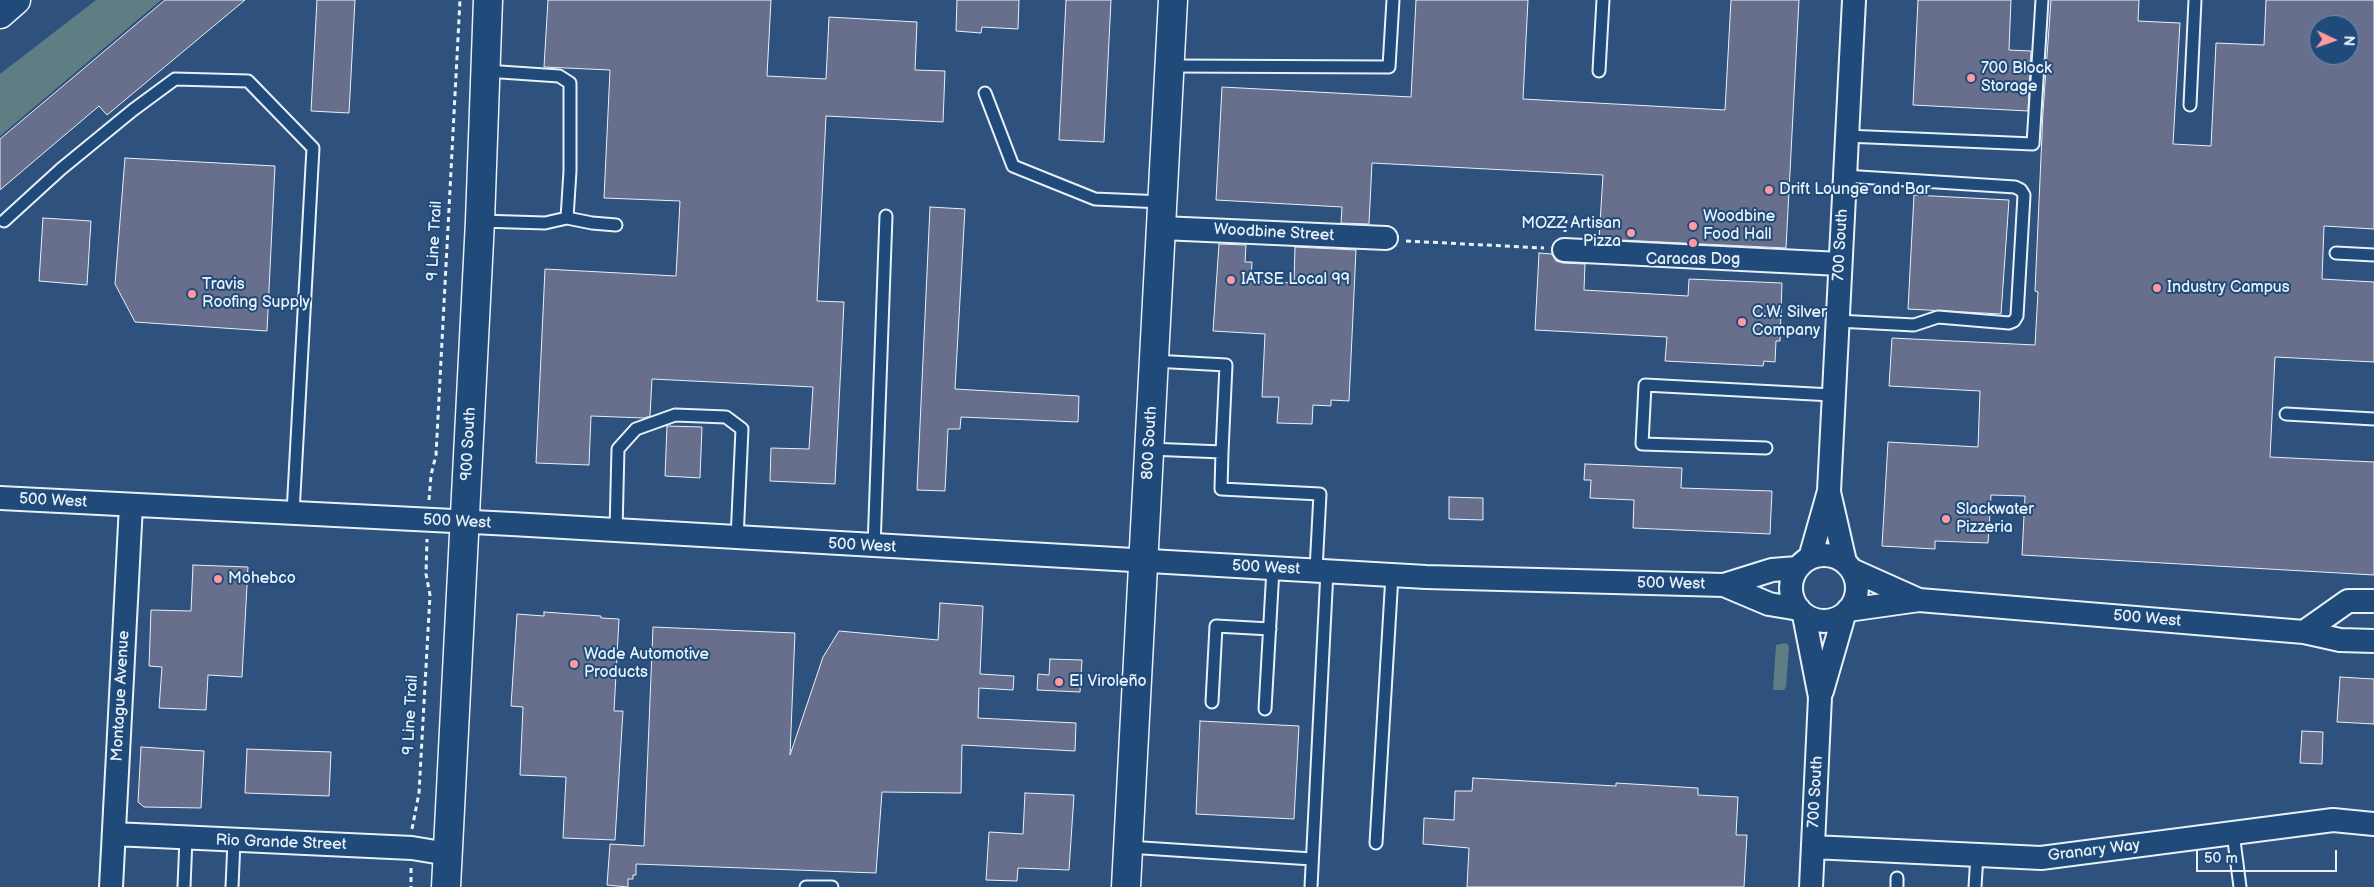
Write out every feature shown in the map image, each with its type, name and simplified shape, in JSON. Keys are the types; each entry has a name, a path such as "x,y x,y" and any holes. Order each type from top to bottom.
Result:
{"main road":[{"path":"0,14 16,0"},
{"name":"900 South","path":"446,887 480,221 488,0"},
{"name":"800 South","path":"1126,887 1173,0"}],"street":[{"name":"700 South","path":"1848,566 1829,491 1832,394 1854,0"},
{"name":"Woodbine Street","path":"1162,215 1386,238"},
{"path":"1555,249 1840,264"},
{"name":"700 South","path":"1803,563 1829,491"},
{"name":"500 West","path":"0,498 616,530 737,539 1392,575 1724,585 1772,570 1803,563"},
{"name":"Montague Avenue","path":"112,887 132,505"},
{"path":"1825,555 1848,566 1856,580 1857,590 1854,601 1846,613 1828,621 1818,620 1801,612 1793,599 1791,588 1792,578 1803,563 1825,555"},
{"name":"500 West","path":"1848,566 1919,600"},
{"name":"500 West","path":"1724,585 1768,604 1801,612"},
{"name":"500 West","path":"1846,613 1919,600 2304,632 2340,640 2374,641"},
{"path":"2304,632 2348,601 2374,602"},
{"name":"700 South","path":"1801,612 1820,697"},
{"name":"700 South","path":"1811,887 1820,697 1846,613"},
{"name":"Granary Way","path":"1813,847 2041,858 2333,820 2374,824"},
{"name":"Rio Grande Street","path":"114,834 234,842 412,848 448,854"}],"lane":[{"path":"1170,66 1390,67 1393,0"},
{"path":"1600,71 1603,0"},
{"path":"1846,136 2033,144 2042,0"},
{"path":"2190,105 2195,0"},
{"path":"486,70 559,76 570,83 570,162 567,218"},
{"path":"4,221 61,169 133,110 175,80 248,81 313,148 293,513"},
{"path":"985,93 1013,166 1095,199 1162,215"},
{"path":"1837,321 1914,326 1938,317 2014,321 2017,316 2024,195 2022,190 2015,187 1844,176"},
{"path":"874,546 886,216"},
{"path":"480,221 545,223 567,218 616,225"},
{"path":"2336,253 2374,255"},
{"path":"1154,361 1226,365 1221,489 1320,494 1321,571 1310,887"},
{"path":"1766,448 1642,444 1645,385 1832,394"},
{"path":"2286,414 2374,419"},
{"path":"616,530 618,448 636,429 675,415 726,417 742,429 737,539"},
{"path":"1149,449 1222,452"},
{"path":"1265,709 1273,569"},
{"path":"1376,843 1392,575"},
{"path":"1212,702 1216,626 1270,629"},
{"path":"2233,833 2240,887"},
{"path":"184,887 186,838"},
{"path":"232,887 234,842"},
{"path":"1128,847 1312,859"},
{"path":"1975,887 1976,855"},
{"path":"806,887 832,887"}],"path":[{"name":"9 Line Trail","path":"429,509 430,482 436,450 460,0"},
{"path":"1386,238 1555,249"},
{"name":"9 Line Trail","path":"412,836 414,814 419,793 430,595 426,574 427,537"},
{"path":"411,860 411,887"}],"green space":[{"path":"96,0 161,0 0,136 0,74"},
{"path":"1786,643 1789,646 1786,687 1784,690 1773,690 1776,645"}],"building":[{"path":"165,0 245,0 107,115 99,106 0,190 0,139"},
{"path":"317,0 355,0 349,113 311,111"},
{"path":"548,0 771,0 767,76 826,79 829,17 917,22 915,70 945,71 943,122 826,116 817,301 844,302 835,484 770,481 771,448 809,449 813,387 652,379 650,416 644,418 591,416 589,465 536,463 545,269 676,276 680,201 604,198 610,70 544,67"},
{"path":"957,0 1019,0 1018,29 982,27 981,33 956,31"},
{"path":"1066,0 1111,0 1104,142 1059,140"},
{"path":"1416,0 1528,0 1523,99 1725,110 1731,0 1799,0 1786,248 1599,239 1603,175 1372,163 1369,224 1341,223 1342,207 1216,200 1222,87 1411,97"},
{"name":"700 Block Storage","path":"1918,0 2011,0 2009,50 2031,51 2028,111 1913,105"},
{"name":"Industry Campus","path":"2051,0 2139,0 2138,21 2180,23 2173,144 2211,146 2216,43 2264,45 2266,0 2374,0 2374,229 2324,226 2322,279 2374,282 2374,362 2275,357 2270,457 2374,462 2374,575 2022,555 2025,496 1991,495 1988,543 1935,541 1935,549 1882,546 1888,442 1978,447 1980,391 1889,386 1892,338 2035,345 2038,292 2035,291 2043,112"},
{"path":"125,158 275,166 267,331 135,322 115,284"},
{"path":"1914,195 2009,200 2001,314 1908,309"},
{"path":"930,207 965,209 955,389 1079,396 1078,422 961,417 960,429 948,429 945,491 917,490"},
{"path":"43,218 91,221 87,285 39,281"},
{"path":"1219,244 1246,245 1245,262 1252,262 1251,281 1294,283 1295,247 1356,250 1349,401 1331,400 1331,406 1313,405 1312,424 1277,423 1279,397 1262,397 1265,334 1213,331"},
{"path":"1539,253 1552,254 1556,261 1563,263 1585,264 1584,290 1688,296 1689,279 1782,283 1780,341 1776,341 1775,362 1764,361 1763,366 1665,361 1667,337 1535,330"},
{"path":"667,426 702,427 700,478 665,476"},
{"path":"1585,464 1682,468 1681,488 1772,491 1770,534 1633,528 1634,500 1590,498 1591,480 1584,480"},
{"path":"1449,497 1483,498 1483,520 1449,519"},
{"path":"193,565 248,567 242,677 208,675 206,710 159,708 162,667 149,666 151,610 191,611"},
{"path":"940,603 983,606 980,674 1014,676 1013,690 979,688 978,718 1076,723 1075,751 962,745 961,793 882,792 876,873 636,864 636,875 633,875 633,879 628,879 628,887 607,885 610,844 644,846 653,627 795,633 790,755 823,657 839,631 938,640"},
{"path":"544,612 619,619 614,711 623,711 615,840 563,838 566,777 520,775 523,707 511,706 517,614 544,616"},
{"name":"El Viroleño","path":"1050,659 1082,660 1080,692 1037,690 1038,674 1049,675"},
{"path":"2340,677 2374,679 2374,724 2337,722"},
{"path":"1200,721 1299,726 1294,819 1196,814"},
{"path":"2302,731 2323,732 2322,764 2300,763"},
{"path":"141,747 204,751 201,808 144,807 138,802"},
{"path":"247,749 331,752 329,796 245,793"},
{"path":"1473,778 1616,786 1616,783 1698,788 1698,795 1738,797 1736,835 1747,835 1744,887 1467,887 1469,848 1423,844 1424,818 1454,820 1455,791 1472,791"},
{"path":"1025,793 1074,795 1069,870 1018,868 1017,881 986,880 989,832 1023,834"}],"place":[{"name":"700 Block Storage","path":"1971,78"},
{"name":"Drift Lounge and Bar","path":"1769,190"},
{"name":"Woodbine Food Hall","path":"1693,226"},
{"name":"MOZZ Artisan Pizza","path":"1631,233"},
{"name":"Caracas Dog","path":"1693,243"},
{"name":"IATSE Local 99","path":"1231,280"},
{"name":"Industry Campus","path":"2157,288"},
{"name":"Travis Roofing Supply","path":"192,294"},
{"name":"C.W. Silver Company","path":"1742,322"},
{"name":"Slackwater Pizzeria","path":"1946,519"},
{"name":"Mohebco","path":"218,579"},
{"name":"Wade Automotive Products","path":"574,664"},
{"name":"El Viroleño","path":"1059,682"}]}
